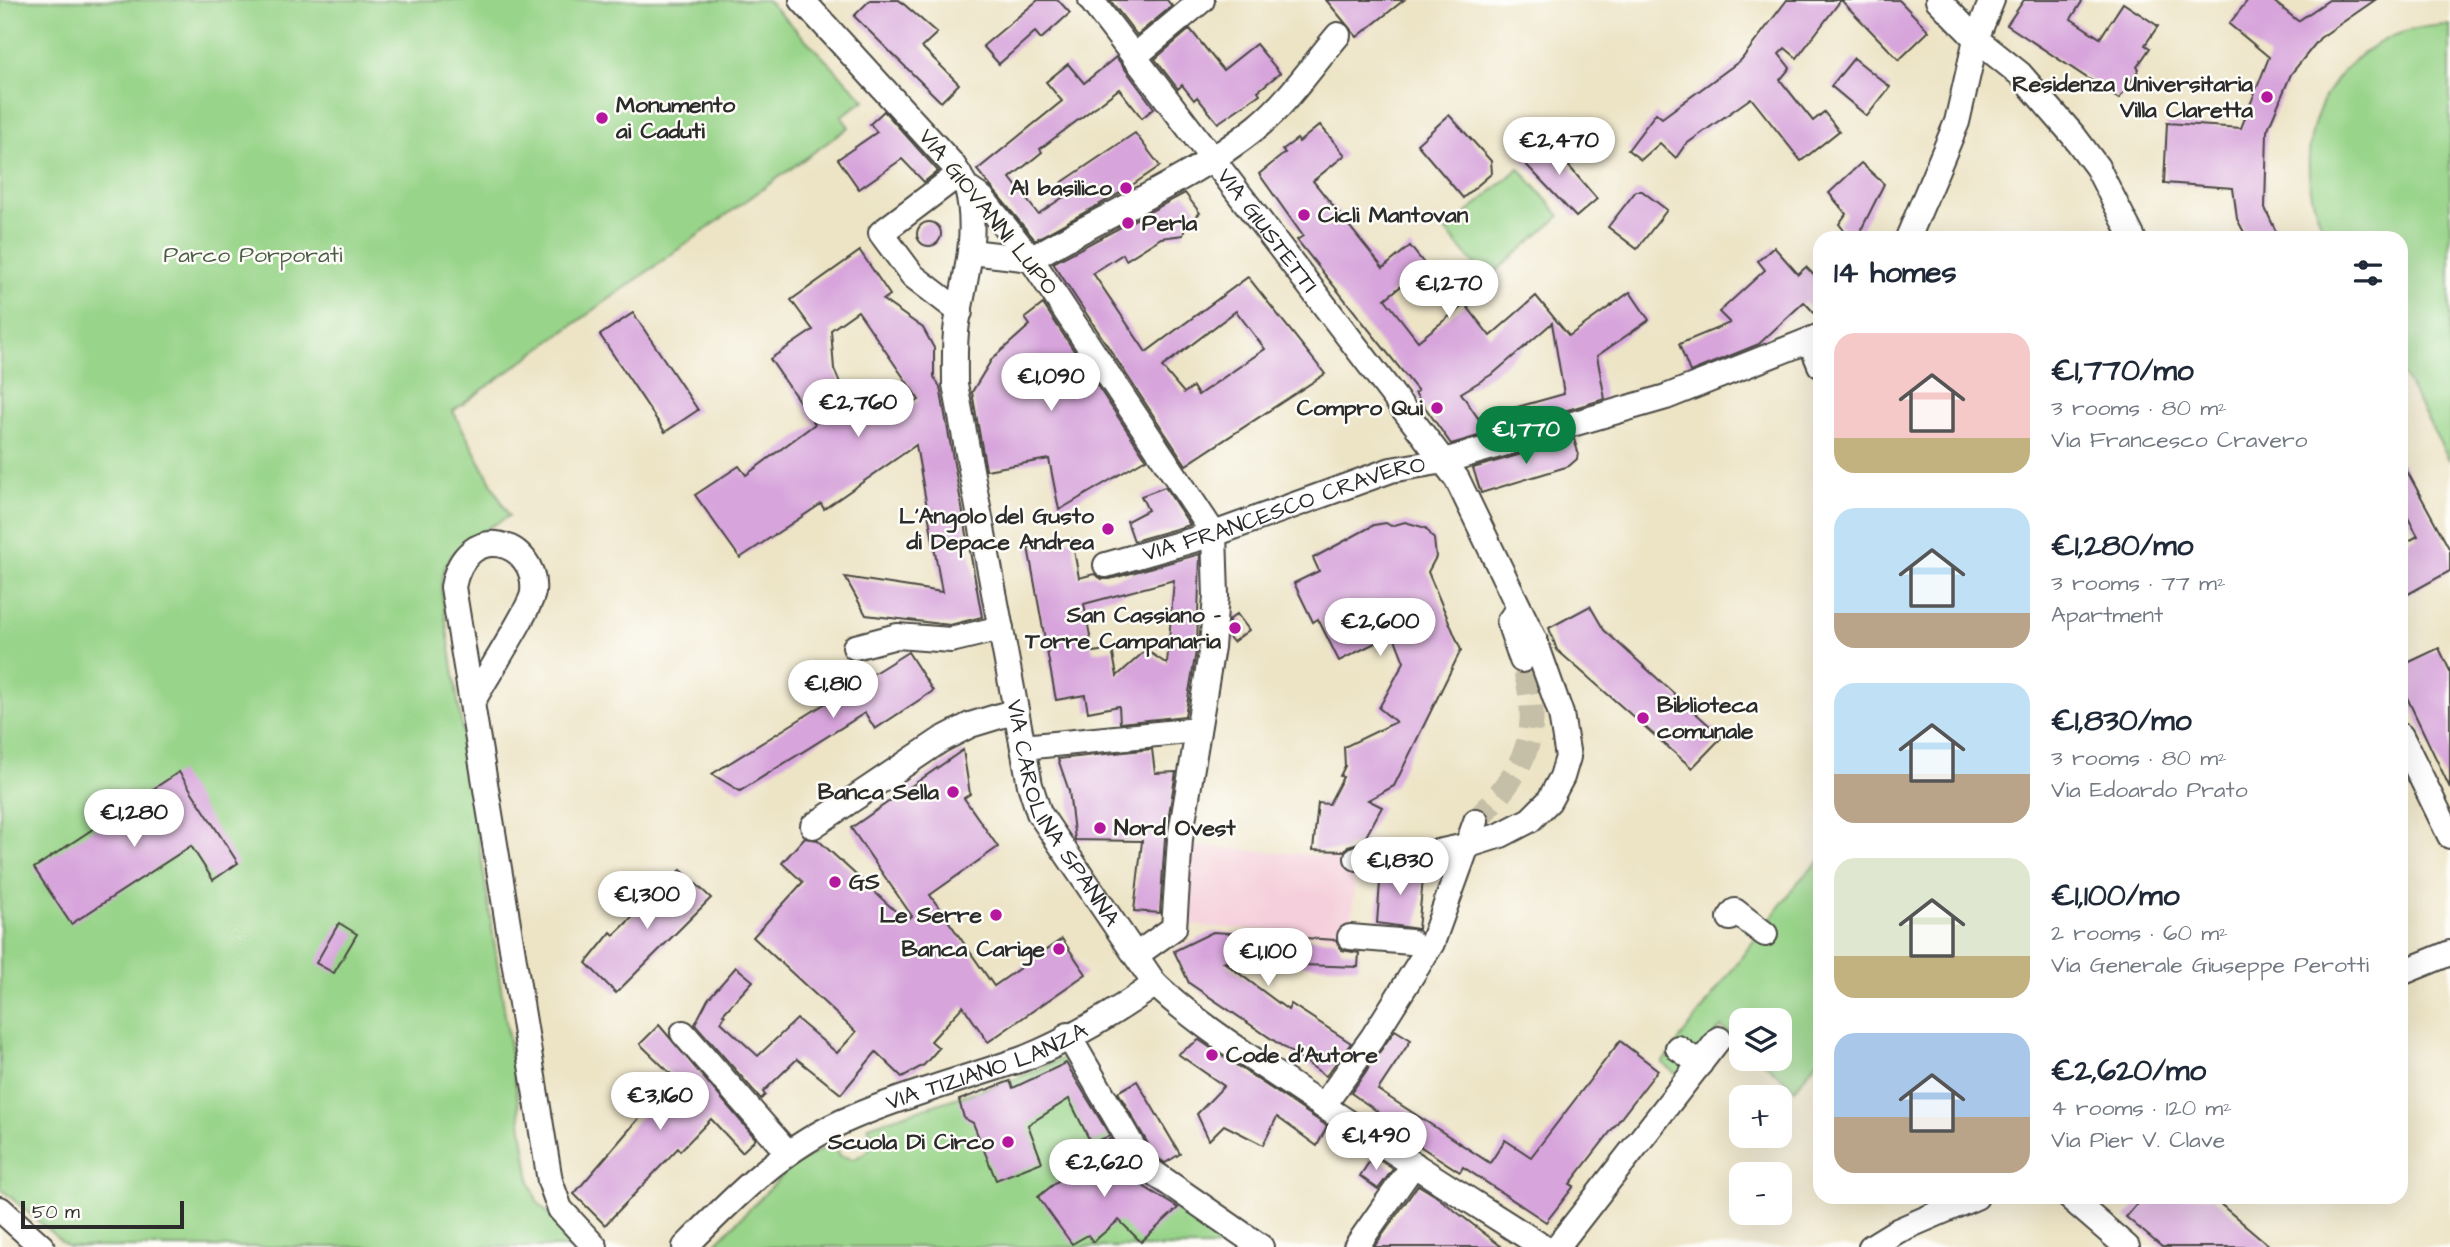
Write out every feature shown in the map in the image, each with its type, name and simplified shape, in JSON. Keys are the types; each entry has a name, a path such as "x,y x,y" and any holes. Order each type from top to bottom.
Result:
{"street":[{"name":"VIA GIOVANNI LUPO","path":"802,0 963,181 983,199 1031,259 1225,530"},
{"name":"VIA GIUSTETTI","path":"1091,0 1444,460 1457,479 1519,607 1553,688 1561,714 1568,757 1562,777 1549,801 1530,820 1501,835 1466,846"},
{"path":"1134,57 1202,0"},
{"path":"1938,0 1976,39 2020,74 2073,135 2097,167 2129,231"},
{"path":"1911,231 1957,122 1976,39 1992,0"},
{"path":"971,252 1031,259 1213,160 1259,126 1294,89 1338,35"},
{"path":"960,312 913,276 881,233 963,181"},
{"name":"VIA CAROLINA SPANNA","path":"963,181 973,211 971,252 960,312 955,384 1030,785 1039,813 1155,984 1210,1031 1543,1247"},
{"name":"VIA FRANCESCO CRAVERO","path":"1106,565 1225,530 1391,470 1444,460 1587,422 1666,397 1813,339"},
{"path":"1136,955 1174,928 1180,839 1212,647 1225,530"},
{"path":"473,701 533,594 530,574 522,559 511,549 498,544 486,543 466,555 456,571 453,587 550,1181 560,1209 595,1247"},
{"path":"1519,607 1509,622 1522,660"},
{"path":"855,647 897,636 951,640 1001,628"},
{"path":"813,826 941,740 970,725 1016,711"},
{"path":"1023,747 1198,730"},
{"path":"2408,750 2450,836"},
{"path":"1323,1106 1407,985 1440,926 1476,821"},
{"path":"1357,858 1380,854 1428,854 1466,846"},
{"path":"1730,918 1735,911 1765,934"},
{"path":"1350,937 1411,942"},
{"path":"2408,970 2450,953"},
{"name":"VIA TIZIANO LANZA","path":"685,1247 752,1180 788,1153 851,1117 1028,1056 1117,1010 1155,984"},
{"path":"683,1034 788,1153"},
{"path":"1068,1035 1144,1166 1261,1247"},
{"path":"1557,1247 1719,1039"},
{"path":"1678,1048 1700,1064"},
{"path":"1356,1247 1414,1164"},
{"path":"1871,1247 1896,1231 1960,1204"},
{"path":"2077,1204 2127,1247"},
{"path":"0,1209 42,1247"}],"shaded area":[{"path":"1179,845 1357,858 1350,937 1174,924"}],"green space":[{"name":"Parco Porporati","path":"0,0 767,0 865,100 841,116 849,127 453,411 509,516 474,536 454,552 447,563 441,589 530,1181 537,1201 577,1247 68,1247 0,1188"},
{"path":"2450,25 2450,461 2408,384 2408,231 2325,231 2313,201 2309,164 2313,128 2326,95 2347,67 2375,45 2410,30"},
{"path":"1519,168 1560,216 1487,279 1446,231"},
{"path":"1813,867 1813,1066 1795,1089 1774,1071 1792,1071 1792,1008 1729,1008 1729,1033 1721,1027 1681,1078 1662,1063 1798,882"},
{"path":"1071,1055 1147,1180 1250,1247 712,1247 792,1166 834,1143 840,1156 854,1159 869,1150 873,1138 868,1126 1015,1079"}],"building":[{"path":"870,0 899,0 937,33 922,47 959,84 941,102 854,16"},
{"path":"1038,0 1058,0 1070,13 1041,39 1035,32 999,64 983,46"},
{"path":"1110,0 1167,0 1172,6 1137,35"},
{"path":"1326,0 1404,0 1357,37"},
{"path":"1787,0 1841,0 1797,58 1785,48 1779,54 1790,68 1780,80 1813,121 1824,112 1839,131 1801,161 1751,98 1685,145 1676,158 1660,143 1641,160 1628,150 1656,113 1662,118 1741,60"},
{"path":"1841,0 1899,0 1929,31 1899,60"},
{"path":"2024,0 2083,0 2071,19 2100,38 2123,3 2158,26 2145,45 2150,48 2137,67 2139,69 2119,99 2007,25"},
{"name":"Residenza Universitaria Villa Claretta","path":"2248,0 2272,0 2298,21 2329,0 2375,0 2320,38 2291,74 2267,131 2265,208 2276,231 2243,231 2237,219 2233,188 2164,183 2167,123 2241,128 2269,57 2229,24"},
{"path":"1190,29 1223,70 1256,44 1280,73 1258,91 1260,94 1218,123 1197,97 1194,100 1182,85 1178,89 1155,59"},
{"path":"1116,57 1154,108 1142,118 1119,89 1040,149 1042,152 1010,178 1038,214 1068,194 1061,183 1135,133 1160,166 1122,192 1035,240 977,170 1062,101 1046,82 1068,64 1084,83"},
{"path":"1854,58 1890,87 1867,116 1831,86"},
{"path":"884,111 938,171 924,182 902,159 859,189 838,159 877,132 870,124"},
{"path":"1449,115 1491,161 1492,173 1463,198 1417,144"},
{"path":"1320,125 1345,155 1313,181 1383,268 1410,246 1426,266 1385,299 1418,341 1465,304 1490,336 1536,296 1569,336 1630,292 1649,320 1597,356 1605,399 1451,444 1415,393 1418,391 1297,240 1303,236 1259,174 1285,153 1282,150 1297,139 1299,142","holes":["1552,323 1564,394 1478,418 1461,393 1494,373"]},
{"path":"1544,137 1597,199 1576,217 1520,158"},
{"path":"1861,163 1884,184 1860,231 1844,231 1839,224 1846,214 1829,193"},
{"path":"1636,191 1642,191 1667,210 1637,249 1608,227"},
{"path":"1185,193 1200,213 1186,224 1183,235 1161,238 1126,260 1123,254 1093,273 1146,352 1248,277 1325,374 1186,465 1053,263","holes":["1236,311 1265,349 1198,395 1193,387 1184,393 1162,367"]},
{"path":"924,222 934,222 941,229 941,239 934,246 924,246 917,239 917,229"},
{"path":"1774,247 1798,274 1806,267 1813,274 1813,312 1804,302 1759,344 1690,372 1679,344 1730,323 1719,312 1765,270 1758,261"},
{"path":"860,251 890,295 883,300 923,328 934,348 934,377 940,387 982,617 950,625 866,615 845,577 942,592 916,445 824,509 821,504 740,558 695,495 739,466 746,475 815,424 770,359 813,330 791,300","holes":["858,311 919,400 887,420 859,406 840,383 834,369 831,330"]},
{"path":"1043,304 1146,459 1059,510 1049,459 986,470 972,392 992,359 1030,325 1025,318"},
{"path":"633,313 698,410 665,432 600,335"},
{"path":"1574,439 1577,459 1569,466 1481,493 1473,468"},
{"path":"2408,473 2450,550 2450,571 2408,594 2408,541 2418,536 2408,518"},
{"path":"1165,487 1190,525 1134,541 1127,521 1148,510 1141,496"},
{"path":"1405,522 1426,528 1434,539 1436,557 1428,572 1461,650 1394,786 1368,800 1382,807 1363,842 1348,846 1344,851 1313,850 1318,803 1329,804 1343,777 1340,776 1345,766 1344,747 1396,722 1379,708 1404,662 1393,634 1339,661 1318,619 1313,622 1294,583 1319,571 1313,558 1374,525 1386,523 1391,526"},
{"path":"1072,539 1079,578 1094,574 1102,579 1200,554 1197,645 1185,716 1120,723 1119,706 1088,712 1085,695 1056,700 1028,547","holes":["1174,580 1167,664 1146,650 1117,676 1112,649 1093,652 1084,604"]},
{"path":"1590,606 1604,630 1722,737 1692,768 1557,650 1549,628"},
{"name":"San Cassiano - Torre Campanaria","path":"1237,614 1249,630 1233,642 1228,636 1229,620"},
{"path":"2439,648 2450,671 2450,788 2408,700 2408,663"},
{"path":"908,652 933,691 875,729 865,713 740,791 712,774"},
{"path":"1152,749 1155,773 1176,772 1165,838 1160,913 1134,911 1142,841 1075,840 1069,791 1058,759"},
{"path":"963,750 970,794 964,798 998,847 930,895 994,986 1062,939 1086,974 988,1042 963,1006 931,1041 939,1048 924,1065 902,1077 876,1052 841,1094 797,1059 763,1092 765,1095 761,1099 695,1024 708,999 736,967 753,981 723,1014 725,1016 721,1022 758,1056 797,1019 837,1053 856,1032 753,937 803,882 782,863 804,838 818,840 906,921 912,916 851,828"},
{"path":"179,772 238,863 213,880 191,846 71,924 34,868"},
{"path":"1381,869 1424,869 1418,929 1377,923"},
{"path":"681,870 711,898 616,993 586,963 611,932 614,935"},
{"path":"339,923 357,934 334,973 316,963"},
{"path":"1213,932 1336,940 1342,950 1359,953 1358,967 1224,962 1288,1010 1291,1004 1351,1043 1326,1076 1189,983 1174,951"},
{"path":"659,1025 756,1139 742,1152 711,1119 680,1151 678,1148 605,1225 574,1194 646,1110 648,1112 678,1081 640,1044"},
{"path":"1395,1030 1411,1040 1378,1090 1490,1163 1505,1140 1531,1157 1620,1041 1658,1070 1570,1184 1574,1186 1546,1222 1463,1167 1460,1172 1381,1121 1384,1116 1351,1093"},
{"path":"1199,1040 1327,1126 1317,1146 1277,1117 1263,1145 1224,1125 1209,1140 1197,1114 1224,1086 1178,1054"},
{"path":"1066,1063 1110,1136 1091,1143 1069,1099 1028,1125 1042,1162 996,1180 973,1123 964,1118 959,1100 1010,1081 1013,1088"},
{"path":"1137,1081 1180,1154 1165,1163 1155,1156 1118,1092"},
{"path":"1111,1138 1137,1179 1135,1181 1178,1208 1141,1242 1119,1220 1093,1242 1088,1235 1072,1244 1038,1197"},
{"path":"1373,1156 1393,1169 1378,1189 1360,1176"},
{"path":"1418,1185 1436,1196 1502,1247 1374,1247"},
{"path":"2137,1204 2220,1204 2271,1247 2162,1247 2126,1217"}],"tunnel":[{"path":"1476,821 1508,783 1526,748 1532,709 1522,660"}],"place":[{"name":"Residenza Universitaria Villa Claretta","path":"2267,97"},
{"name":"Monumento ai Caduti","path":"602,118"},
{"name":"Al basilico","path":"1126,188"},
{"name":"Cicli Mantovan","path":"1304,215"},
{"name":"Perla","path":"1128,223"},
{"name":"Compro Qui","path":"1437,408"},
{"name":"L'Angolo del Gusto di Depace Andrea","path":"1108,529"},
{"name":"San Cassiano - Torre Campanaria","path":"1235,628"},
{"name":"Biblioteca comunale","path":"1643,718"},
{"name":"Banca Sella","path":"953,792"},
{"name":"Nord Ovest","path":"1100,828"},
{"name":"GS","path":"835,882"},
{"name":"Le Serre","path":"996,915"},
{"name":"Banca Carige","path":"1059,949"},
{"name":"Code d'Autore","path":"1212,1055"},
{"name":"Scuola Di Circo","path":"1008,1142"}]}
